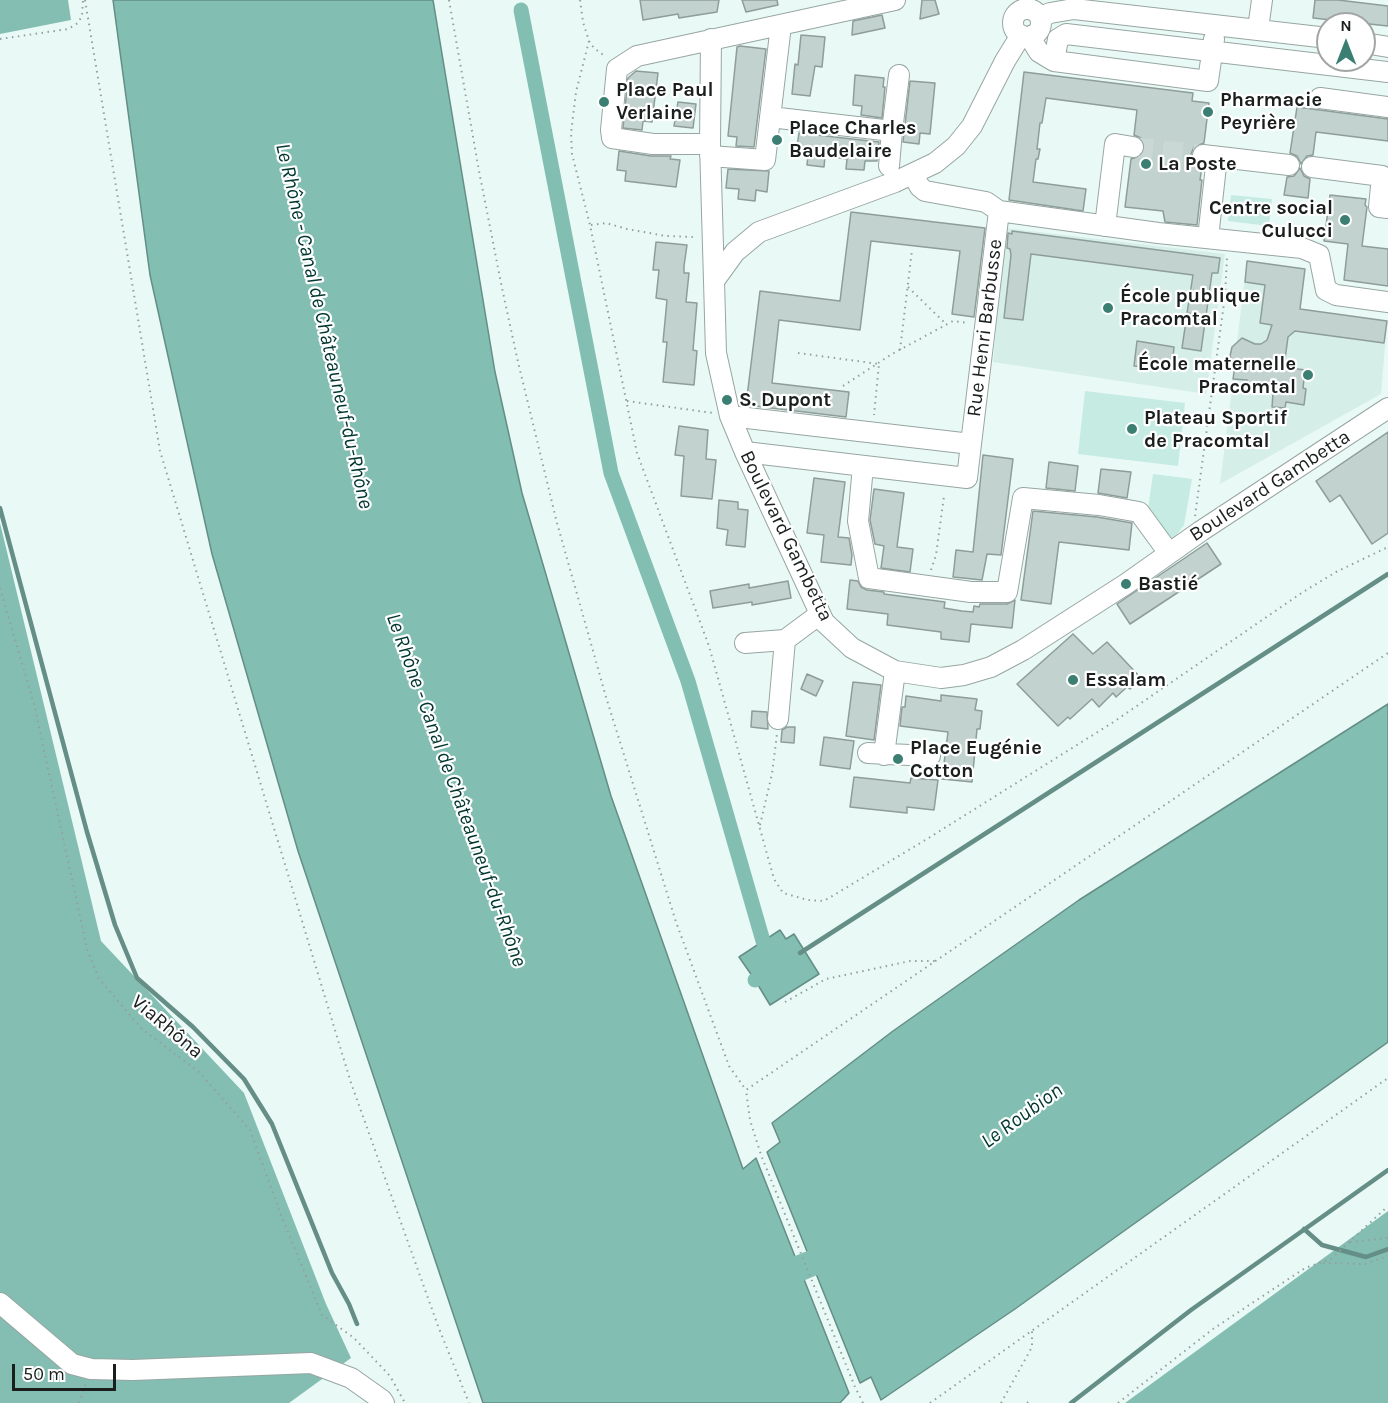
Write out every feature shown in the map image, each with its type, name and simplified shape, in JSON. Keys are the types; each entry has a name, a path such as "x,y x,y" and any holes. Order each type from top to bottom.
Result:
{"street":[{"path":"781,25 765,160 710,150 612,138 617,69 637,56 895,0"},
{"path":"1258,29 1262,0"},
{"path":"1015,5 1013,21 1015,30 1031,29"},
{"path":"714,281 735,252 759,232 913,175 935,163 966,136 1005,62 1031,29 1050,13 1074,9 1316,36"},
{"path":"1031,29 1034,44 1039,52 1054,62 1208,81 1216,24"},
{"path":"1054,62 1059,39 1066,34 1388,72"},
{"name":"Boulevard Gambetta","path":"711,39 710,150 716,353 730,416 820,615 824,622 852,648 895,671 940,678 964,675 991,667 1023,650 1099,602 1201,531 1388,408"},
{"path":"889,166 898,75"},
{"path":"1320,98 1388,106"},
{"path":"770,117 892,131"},
{"path":"1106,226 1115,144 1133,147"},
{"path":"1208,238 1210,156 1289,165"},
{"path":"1312,167 1382,176 1379,207 1388,208"},
{"path":"913,175 925,191 986,202 999,211 1228,241 1302,248 1319,255 1326,290 1336,295 1388,302"},
{"name":"Rue Henri Barbusse","path":"863,466 967,478 999,211"},
{"path":"730,416 971,444"},
{"path":"745,452 863,466 858,521 869,578 971,592 1007,592 1023,498 1099,505 1139,512 1169,553"},
{"path":"745,643 784,640 820,615"},
{"path":"778,719 784,640"},
{"path":"895,671 876,754 930,756"},
{"path":"0,1303 72,1364 91,1370 312,1363 351,1378 384,1403"}],"path":[{"path":"0,39 68,29 78,23 82,16 84,0"},
{"path":"84,0 160,451 351,1083 438,1326 469,1403"},
{"path":"449,0 479,171 518,362 556,523 606,697 676,922 729,1066 746,1090 750,1120 761,1155 855,1387 864,1403"},
{"path":"580,0 583,22 590,41 603,56 622,65"},
{"path":"590,41 576,92 571,133 572,154 590,225 637,453 709,646 774,879 783,893 808,900 824,901 1112,723 1303,592 1336,572 1388,547"},
{"path":"590,225 606,224 666,236 713,238"},
{"path":"1201,531 1194,522 1226,296 1228,241"},
{"path":"900,350 912,250"},
{"path":"908,287 946,324"},
{"path":"843,386 946,324 953,321 985,325"},
{"path":"798,354 879,364"},
{"path":"872,433 879,364"},
{"path":"627,401 730,416"},
{"path":"928,587 929,575 936,555 944,496"},
{"name":"ViaRhôna","path":"0,588 35,708 87,949 99,979 142,1029 199,1072 250,1130 281,1215 322,1315 354,1338 390,1376 405,1403"},
{"path":"746,1090 1388,653"},
{"path":"759,827 772,774 778,719"},
{"path":"785,1002 826,979 910,961 936,961"},
{"path":"930,1403 1388,1078"},
{"path":"1118,1403 1213,1329 1305,1268 1331,1259 1388,1206"},
{"path":"1350,1242 1387,1238"},
{"path":"1320,1263 1365,1264 1388,1256"},
{"path":"1001,1403 1032,1347 1032,1331"},
{"path":"79,1403 91,1370"}],"shaded area":[{"path":"0,0 68,0 71,20 0,34"},
{"path":"1231,195 1272,199 1269,226 1228,221"},
{"name":"École publique Pracomtal","path":"1005,228 1225,254 1206,394 993,362"},
{"name":"École maternelle Pracomtal","path":"1247,261 1305,269 1300,309 1387,321 1381,394 1220,484 1235,365 1230,359 1230,353 1237,342"},
{"name":"Plateau Sportif de Pracomtal","path":"1085,391 1185,403 1178,466 1078,454"},
{"path":"1153,474 1192,479 1184,525 1174,538 1166,537 1148,509"},
{"path":"0,523 101,941 244,1093 326,1304 351,1358 289,1403 0,1403"},
{"path":"1388,1211 1388,1403 1125,1403"}],"water":[{"name":"Le Rhône - Canal de Châteauneuf-du-Rhône","path":"113,0 433,0 495,372 522,493 611,796 743,1169 756,1158 849,1393 840,1403 483,1403 298,851 212,554 150,275"},
{"path":"1388,704 1388,1042 1015,1309 881,1400 871,1377 860,1383 767,1152 780,1142 772,1123 893,1031 1079,900"},
{"path":"780,930 786,939 794,934 819,974 770,1005 739,957"}],"building":[{"path":"640,0 719,0 717,12 679,18 678,14 643,20"},
{"path":"742,0 777,0 778,5 746,12"},
{"path":"922,0 935,0 939,14 920,19"},
{"path":"1315,0 1338,0 1388,6 1388,26 1376,25 1376,12 1316,12 1316,18 1313,18"},
{"path":"882,15 885,28 852,35 853,21"},
{"path":"801,35 825,37 822,67 815,66 810,96 792,94"},
{"path":"737,47 766,49 754,147 736,146 737,137 728,136"},
{"path":"636,71 658,73 652,122 643,121 642,130 623,128 628,78"},
{"path":"1024,72 1193,93 1192,101 1209,103 1204,143 1194,147 1191,154 1195,164 1202,167 1197,225 1165,222 1163,211 1125,207 1131,159 1142,155 1145,148 1141,138 1134,135 1137,110 1046,98 1042,123 1040,123 1037,149 1040,149 1038,159 1036,159 1033,182 1086,189 1083,211 1009,200"},
{"path":"855,75 884,78 882,118 861,115 862,106 853,105"},
{"path":"910,81 935,83 930,134 920,133 919,144 903,142"},
{"path":"678,102 696,104 693,128 674,126"},
{"path":"1297,107 1388,119 1388,141 1316,132 1313,155 1307,156 1301,164 1297,156 1290,153"},
{"path":"799,133 879,142 877,161 865,161 864,170 846,169 847,159 825,156 824,167 807,165 808,155 796,153"},
{"path":"619,151 651,156 671,156 670,159 680,160 676,187 625,181 626,171 617,170"},
{"path":"1300,168 1304,176 1310,179 1308,198 1284,195 1287,177 1294,176"},
{"path":"728,169 769,171 767,192 756,190 755,201 738,199 739,189 726,188"},
{"path":"1330,195 1366,199 1362,246 1388,249 1388,286 1344,280 1348,244 1324,241"},
{"path":"851,212 985,228 974,317 952,314 960,251 871,241 860,330 779,320 772,383 849,392 846,417 746,405 760,291 840,301"},
{"path":"1012,231 1220,258 1218,273 1212,273 1206,316 1187,313 1193,275 1031,254 1023,320 1004,318 1011,255 1010,249 1007,248 1008,233 1012,234"},
{"path":"656,242 687,245 684,266 684,273 689,273 686,302 697,303 693,350 697,351 694,385 663,382 667,342 663,342 667,300 656,298 659,270 653,270"},
{"path":"1247,261 1305,269 1300,309 1387,321 1384,343 1295,331 1288,337 1284,367 1305,370 1304,405 1286,402 1285,408 1272,407 1273,393 1246,389 1247,380 1233,379 1235,365 1230,356 1232,347 1242,338 1255,344 1261,344 1267,340 1272,325 1260,323 1265,285 1245,282"},
{"path":"1187,314 1205,322 1201,351 1182,348"},
{"path":"1137,341 1174,347 1172,370 1134,366"},
{"path":"679,426 708,430 706,459 716,460 712,499 681,496 684,456 675,455"},
{"path":"1388,432 1388,533 1372,544 1340,495 1330,502 1316,481"},
{"path":"983,455 1013,459 1001,555 987,554 982,580 953,577 956,550 973,552"},
{"path":"1049,462 1078,466 1075,491 1046,488"},
{"path":"1101,469 1131,472 1127,498 1098,493"},
{"path":"814,478 845,482 838,537 849,538 851,565 821,562 824,535 807,533"},
{"path":"874,489 904,493 897,547 913,549 910,572 881,568 884,546 875,544 870,520"},
{"path":"719,500 738,502 738,509 748,510 745,547 726,545 728,530 717,528"},
{"path":"1033,511 1132,523 1129,550 1059,542 1051,604 1021,600"},
{"path":"1207,543 1221,564 1130,624 1117,604"},
{"path":"850,580 858,581 861,587 867,590 945,602 944,608 962,611 973,612 974,606 979,607 980,604 1007,604 1015,600 1012,628 971,624 969,642 941,639 941,632 887,625 888,614 847,609"},
{"path":"788,581 791,598 752,605 752,602 713,608 710,591 749,584 749,588"},
{"name":"Essalam","path":"1073,634 1093,654 1107,642 1142,679 1130,689 1127,687 1116,697 1113,693 1099,707 1092,699 1070,719 1068,717 1058,726 1017,684"},
{"path":"807,674 823,681 816,696 801,689"},
{"path":"853,682 881,685 874,740 846,736"},
{"path":"941,695 977,699 975,710 982,711 980,729 977,729 972,782 942,779 948,732 900,726 906,696 941,701"},
{"path":"752,711 767,712 768,729 751,727"},
{"path":"795,727 794,743 781,742 782,730"},
{"path":"824,737 854,741 850,769 820,765"},
{"path":"854,777 910,783 911,778 938,780 934,810 907,807 907,813 850,807"}],"waterway":[{"path":"521,10 611,473 688,681 763,941 778,969 755,980"},
{"path":"0,508 87,832 115,925 137,978 193,1027 244,1079 272,1124 332,1273 357,1324"},
{"path":"800,953 1388,574"},
{"path":"1071,1403 1191,1310 1388,1170"},
{"path":"1304,1229 1322,1245 1366,1257 1388,1249"},
{"name":"Le Roubion","path":"767,1282 824,1258 842,1245"}],"tunnel":[{"path":"1133,147 1203,155"}],"place":[{"name":"Place Paul Verlaine","path":"604,102"},
{"name":"Pharmacie Peyrière","path":"1208,112"},
{"name":"Place Charles Baudelaire","path":"777,140"},
{"name":"La Poste","path":"1146,164"},
{"name":"Centre social Culucci","path":"1345,220"},
{"name":"École publique Pracomtal","path":"1108,308"},
{"name":"École maternelle Pracomtal","path":"1308,375"},
{"name":"S. Dupont","path":"727,400"},
{"name":"Plateau Sportif de Pracomtal","path":"1132,429"},
{"name":"Bastié","path":"1126,584"},
{"name":"Essalam","path":"1073,680"},
{"name":"Place Eugénie Cotton","path":"898,759"}]}
